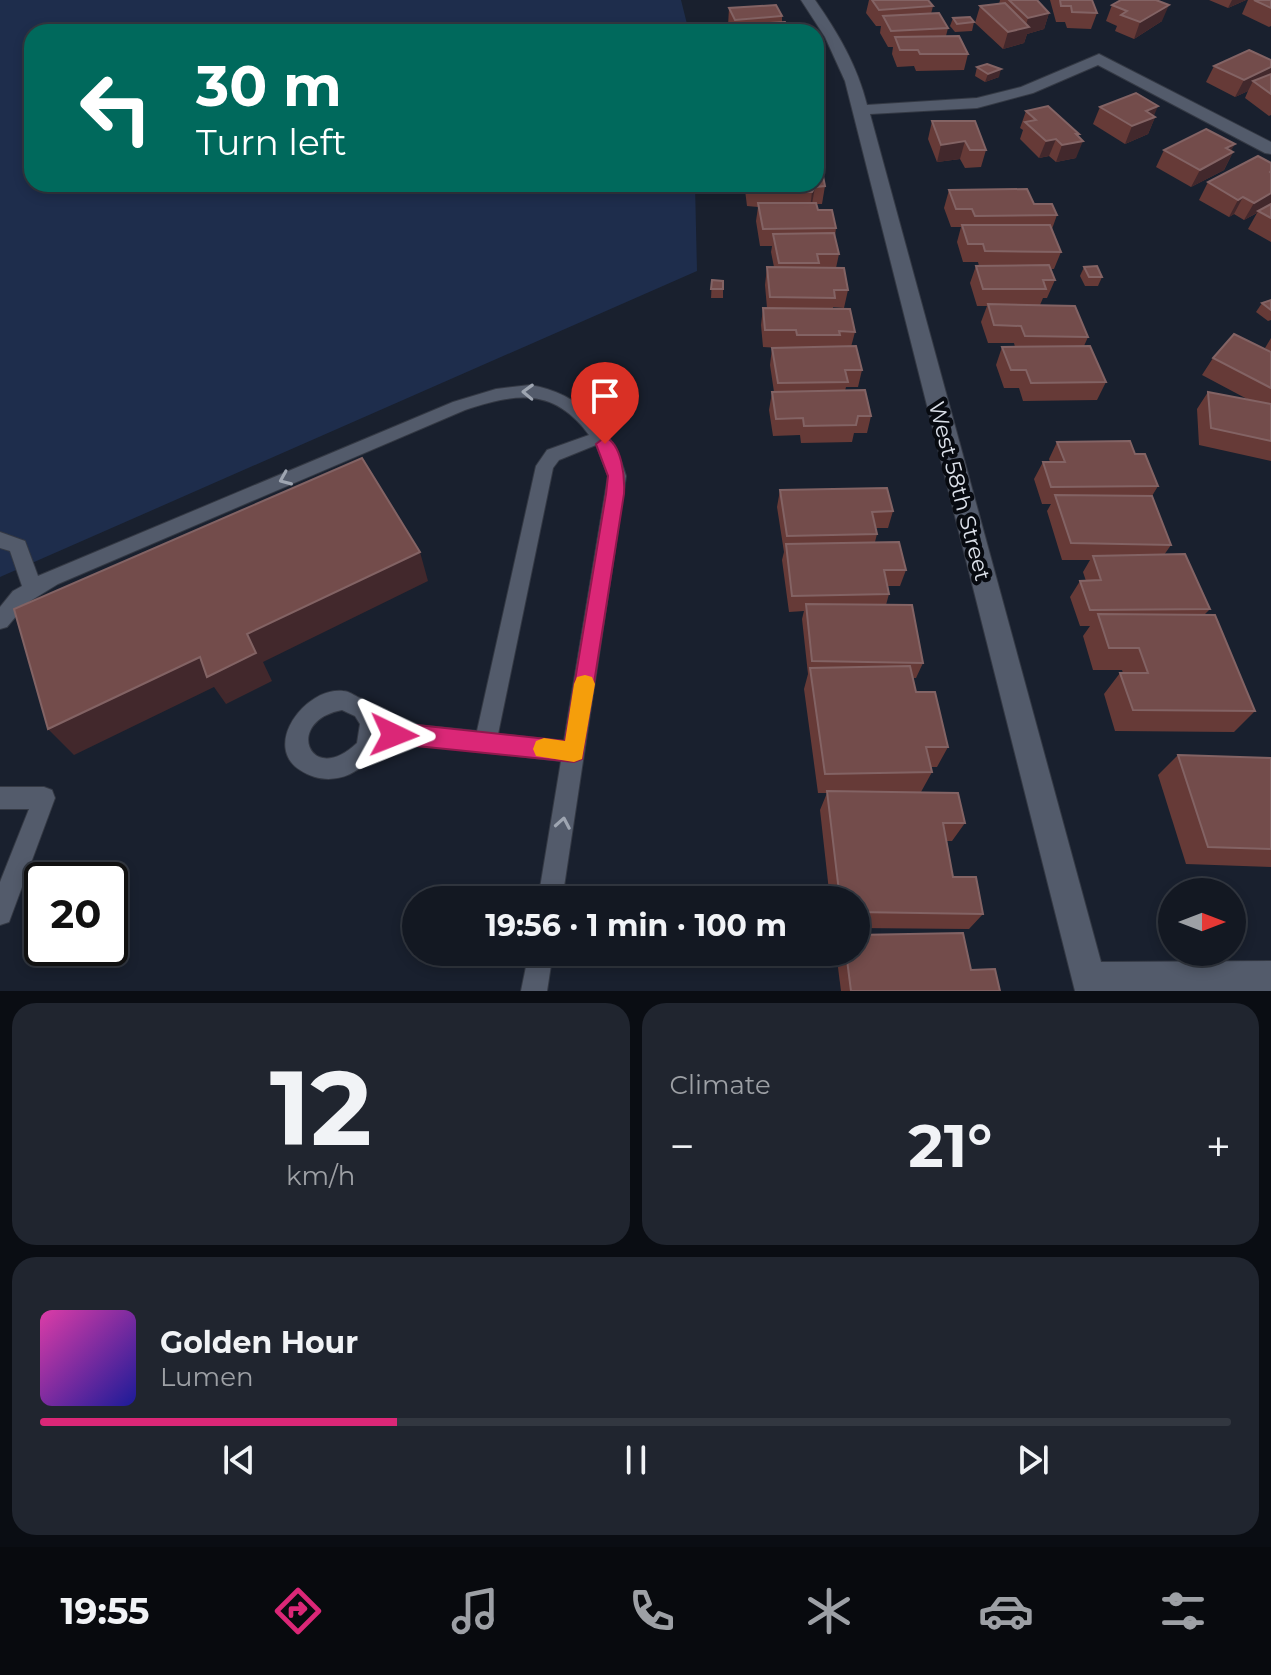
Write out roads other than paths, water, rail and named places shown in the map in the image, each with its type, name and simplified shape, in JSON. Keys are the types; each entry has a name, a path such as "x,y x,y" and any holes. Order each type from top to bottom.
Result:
{"street":[{"name":"West 58th Street","path":"808,0 835,39 853,81 1091,985"},
{"path":"859,110 977,103 1027,90 1099,59 1271,149"},
{"path":"1091,985 1271,978"}],"lane":[{"path":"0,621 20,597 33,588 486,396 531,391 561,397 576,408 600,437 617,476 552,886"},
{"path":"485,742 545,466 553,455 600,437"},
{"path":"0,540 18,546 33,588"},
{"path":"372,736 417,735 574,752"},
{"path":"0,798 44,798 0,913"},
{"path":"534,991 538,966"}]}
